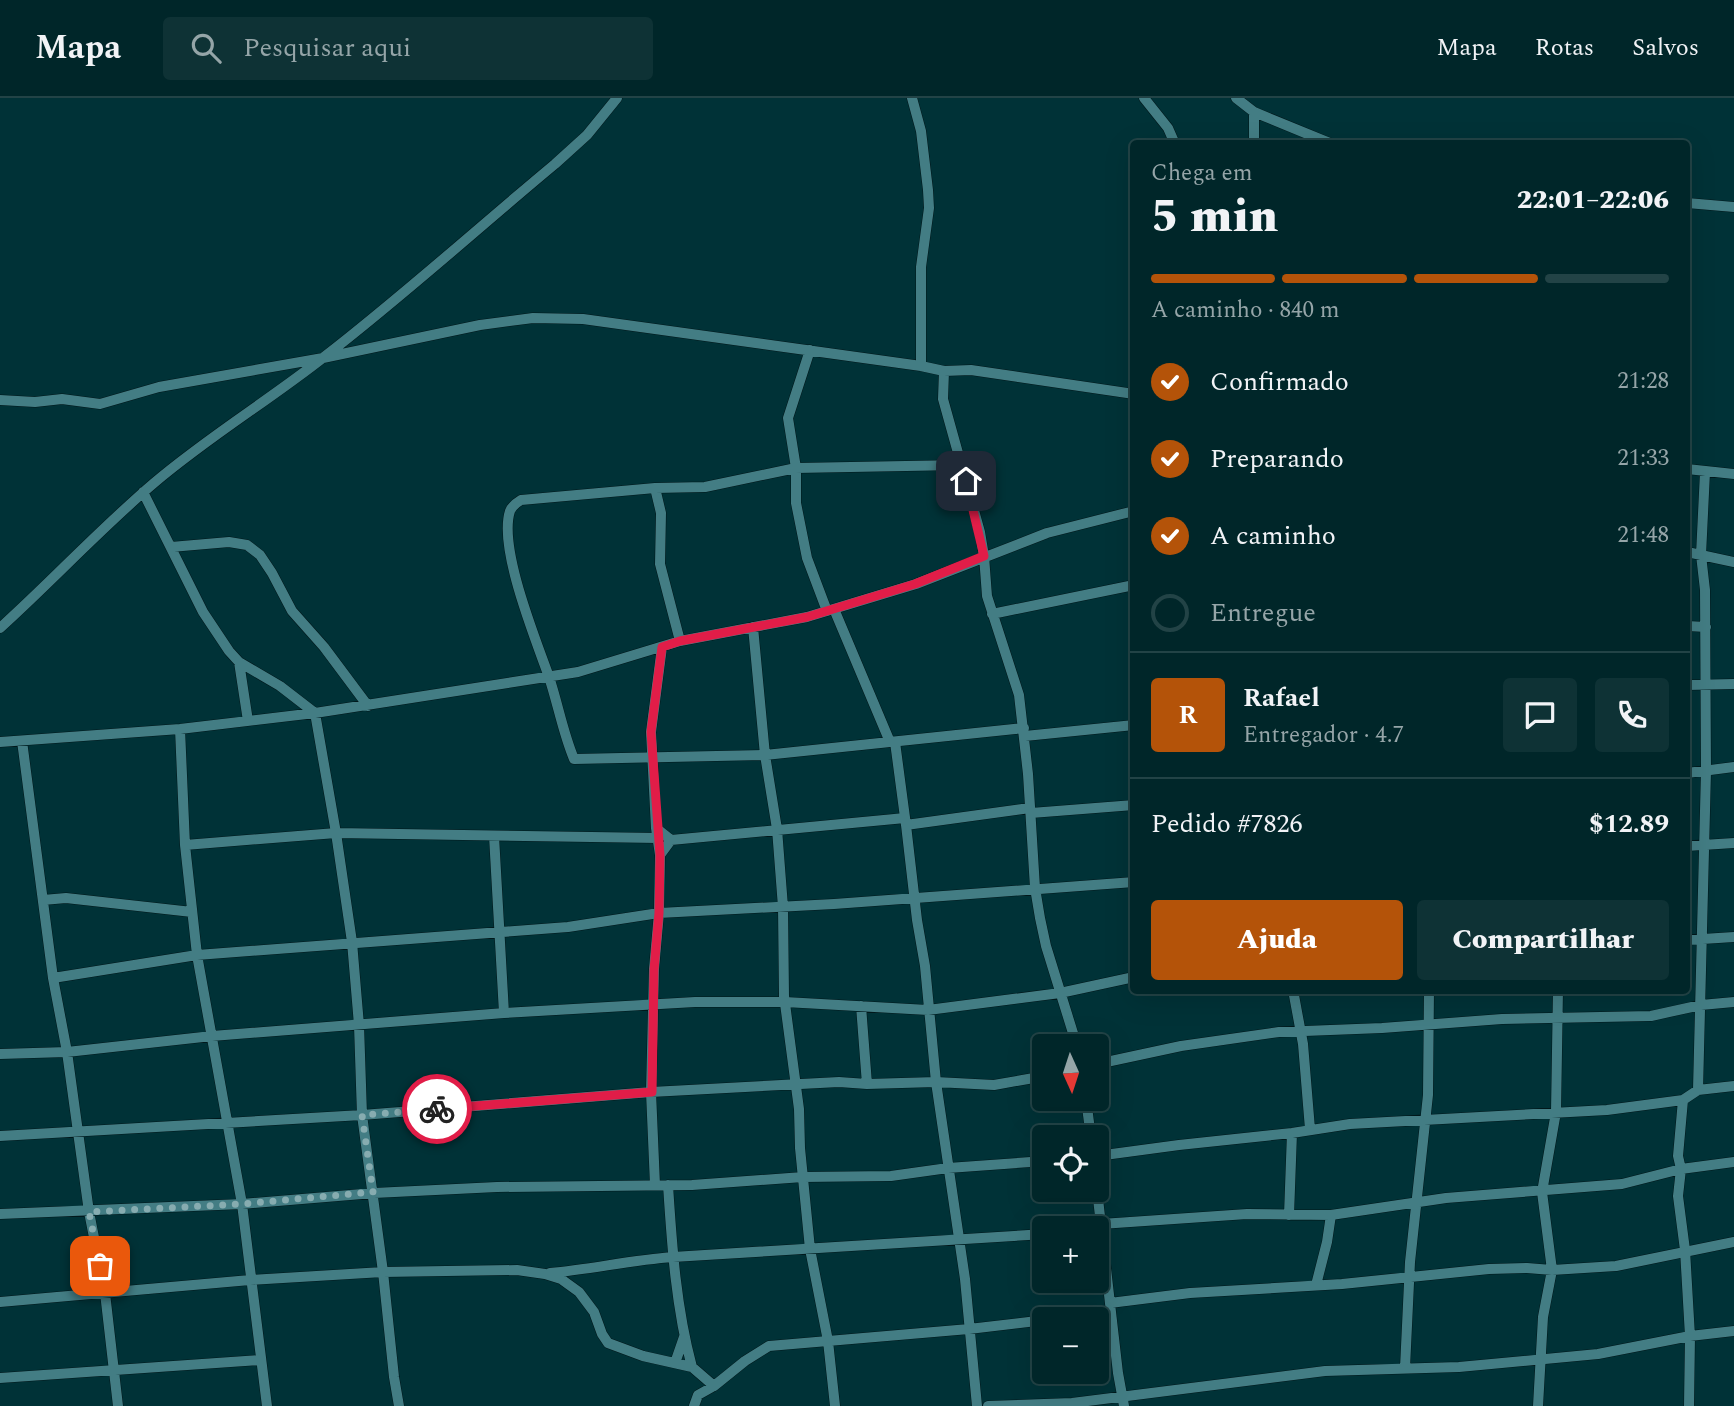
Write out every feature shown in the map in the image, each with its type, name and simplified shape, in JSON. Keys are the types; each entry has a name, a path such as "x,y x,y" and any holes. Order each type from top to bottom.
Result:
{"street":[{"path":"0,628 108,523 144,492 205,442 323,358 555,164 587,135 617,98"},
{"path":"912,98 921,131 929,208 921,257 921,366"},
{"path":"1144,98 1168,128 1173,140"},
{"path":"1236,98 1254,112 1322,140"},
{"path":"1254,112 1254,140"},
{"path":"1690,203 1734,207"},
{"path":"0,400 35,402 62,399 100,404 159,387 323,358 429,334 533,318 583,319 944,371 971,370 1130,393"},
{"path":"810,350 788,418 796,468 796,503 804,544 830,610 892,742 906,821 925,967 936,1082 960,1239 977,1406"},
{"path":"944,371 943,399 984,556 987,596 1019,695 1025,732 1035,888 1046,946 1074,1034"},
{"path":"961,465 796,468 705,487 655,488 521,500 514,504 510,511 507,532 525,615 549,678 574,759 765,755 892,742 1130,725"},
{"path":"1690,470 1734,473"},
{"path":"1698,1090 1706,771 1706,627 1701,555 1705,472"},
{"path":"655,488 661,513 660,564 680,641"},
{"path":"144,492 203,612 239,662 281,686 315,713 352,942 359,1025 362,1115 394,1377 400,1406"},
{"path":"0,742 180,729 368,706 549,678 578,672 680,641 830,610 915,584 1047,533 1130,513"},
{"path":"172,547 198,542 229,541 247,545 260,555 292,611 324,647 368,706"},
{"path":"1690,553 1734,562"},
{"path":"992,614 1130,586"},
{"path":"1690,626 1706,627"},
{"path":"753,627 765,755 777,829 783,907 785,1002 799,1109 810,1250 828,1341 835,1406"},
{"path":"656,1185 652,1092 654,970 660,855 652,714 662,647"},
{"path":"239,662 248,721"},
{"path":"1690,685 1734,684"},
{"path":"180,729 185,845 197,955 242,1204 267,1406"},
{"path":"22,741 53,978 67,1052 89,1212 105,1293 118,1406"},
{"path":"1690,773 1734,767"},
{"path":"185,845 336,833 494,836 657,833 671,839 1031,810 1130,805"},
{"path":"494,836 504,1013"},
{"path":"660,855 671,839"},
{"path":"1690,846 1734,843"},
{"path":"53,978 197,955 568,927 659,913 758,906 783,907 1130,881"},
{"path":"43,900 65,898 192,912"},
{"path":"1690,940 1734,937"},
{"path":"0,1054 67,1052 212,1036 504,1013 695,1002 785,1002 928,1010 1060,993 1130,978"},
{"path":"1294,994 1301,1031 1310,1129"},
{"path":"1405,1368 1409,1278 1426,1119 1429,994"},
{"path":"1538,1406 1543,1317 1552,1270 1542,1192 1556,1112 1558,994"},
{"path":"1110,1061 1181,1046 1279,1032 1556,1017 1651,1016 1701,1005 1734,1002"},
{"path":"861,1006 867,1084"},
{"path":"0,1136 362,1115 652,1092 839,1082 1001,1085 1032,1079"},
{"path":"1109,1155 1350,1124 1607,1110 1683,1100 1698,1090 1734,1086"},
{"path":"1683,1100 1678,1196 1685,1250 1690,1336 1689,1406"},
{"path":"1289,1215 1292,1133"},
{"path":"0,1214 242,1204 373,1192 412,1193 498,1187 668,1185 803,1177 891,1176 948,1168 1032,1162"},
{"path":"1109,1227 1247,1214 1331,1215 1418,1202 1622,1184 1681,1169 1734,1162"},
{"path":"668,1185 673,1256 684,1337 692,1367"},
{"path":"1316,1285 1331,1215"},
{"path":"545,1274 673,1256 810,1250 1032,1235"},
{"path":"1111,1307 1190,1293 1266,1290 1489,1269 1552,1270 1616,1266 1734,1242"},
{"path":"0,1302 250,1280 383,1272 517,1270 561,1279 579,1292 594,1312 608,1343 643,1356 692,1367 714,1386"},
{"path":"1109,1293 1118,1373 1124,1401"},
{"path":"694,1406 698,1395 769,1346 1032,1322"},
{"path":"988,1406 1124,1401 1325,1371 1459,1367 1598,1354 1690,1336 1734,1331"},
{"path":"675,1363 684,1337"},
{"path":"0,1378 261,1360"}],"way so far":[{"path":"100,1266 89,1212 242,1204 373,1192 362,1115 437,1109"}],"route":[{"path":"437,1109 652,1092 654,970 660,855 651,732 662,647 680,641 807,617 915,584 984,556 966,481"}]}
